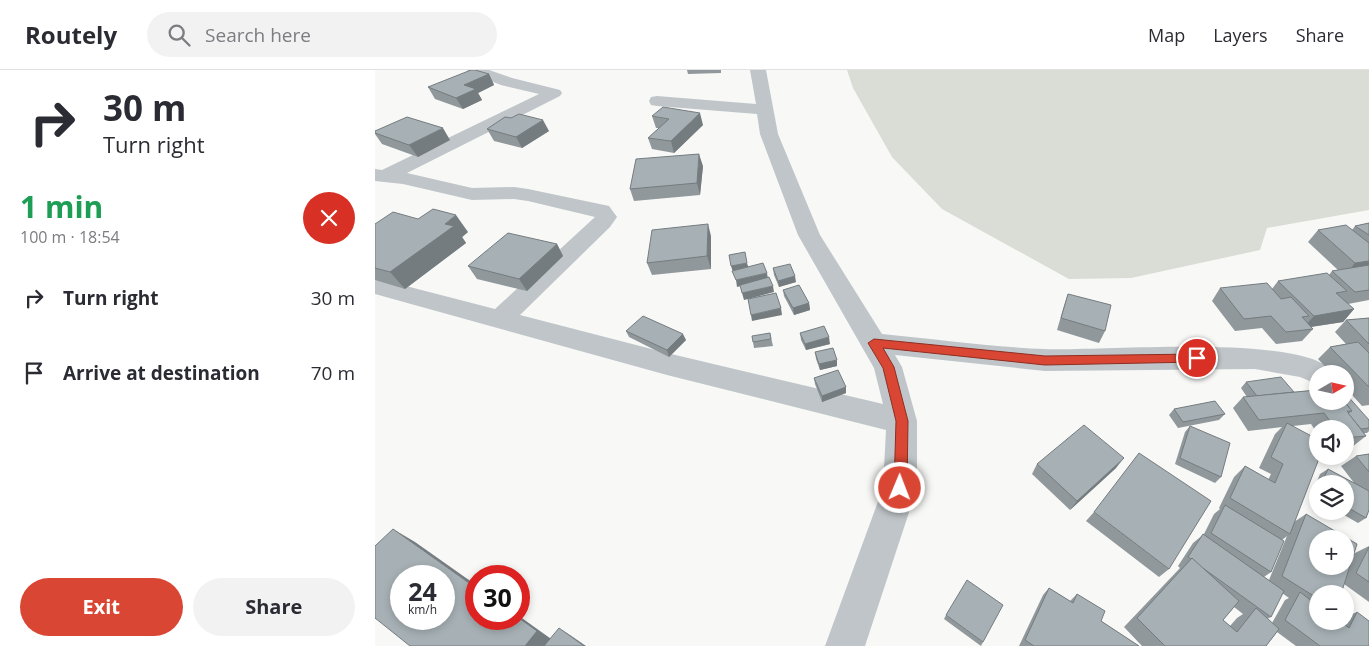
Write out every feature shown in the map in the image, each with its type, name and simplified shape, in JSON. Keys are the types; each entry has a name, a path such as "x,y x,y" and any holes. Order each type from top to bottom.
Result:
{"street":[{"path":"380,175 554,93 507,82 475,70"},
{"path":"758,70 769,134 809,235 888,367 902,421 900,488 845,646"},
{"path":"657,101 765,110"},
{"path":"380,175 441,185 472,194 514,193 528,195 601,211 605,214 606,217 603,222 500,319"},
{"path":"375,286 667,364 902,421"},
{"path":"874,343 1045,360 1255,358 1309,369"}],"shaded area":[{"path":"847,70 1369,70 1369,210 1267,228 1260,250 1131,278 1069,279 942,209 892,157 853,88"}],"building":[{"path":"471,70 489,74 464,85 476,89 456,98 428,87"},
{"path":"663,107 700,113 671,141 648,138 669,119 652,116"},
{"path":"519,114 543,120 516,137 487,129 505,117 511,118"},
{"path":"407,117 443,128 409,145 375,133 375,131"},
{"path":"699,154 697,183 630,189 636,159"},
{"path":"433,209 456,215 445,224 454,226 390,272 375,268 375,224 393,212 418,219"},
{"path":"1369,223 1369,235 1355,226"},
{"path":"708,224 707,256 647,263 652,230"},
{"path":"1346,225 1369,243 1369,261 1355,263 1318,230"},
{"path":"508,233 557,244 519,279 468,266"},
{"path":"745,252 747,263 731,266 729,255"},
{"path":"763,263 767,273 736,280 732,271"},
{"path":"790,264 795,276 778,281 773,268"},
{"path":"1369,265 1369,290 1355,292 1332,271"},
{"path":"1327,273 1347,291 1336,293 1354,309 1314,316 1278,281"},
{"path":"769,277 773,286 742,293 740,285"},
{"path":"1267,283 1281,299 1291,297 1309,316 1302,317 1313,329 1286,332 1271,316 1244,319 1220,288"},
{"path":"799,285 809,303 793,308 783,290"},
{"path":"776,293 781,308 751,315 748,299"},
{"path":"1068,294 1111,305 1105,331 1061,318"},
{"path":"643,316 683,334 667,350 626,331"},
{"path":"1369,318 1369,344 1346,320"},
{"path":"824,326 829,337 805,344 800,333"},
{"path":"770,333 771,339 753,342 752,336"},
{"path":"1358,342 1369,353 1369,387 1354,372 1354,365 1348,365 1330,347"},
{"path":"833,348 837,360 819,364 815,352"},
{"path":"838,370 846,387 822,396 814,378"},
{"path":"1281,377 1294,392 1257,396 1246,382"},
{"path":"1309,391 1309,410 1351,410 1347,411 1354,420 1329,420 1324,413 1259,420 1243,397"},
{"path":"1215,401 1225,414 1183,422 1174,409"},
{"path":"1354,403 1369,420 1369,428 1361,429 1348,413 1354,410"},
{"path":"1354,420 1366,436 1354,437"},
{"path":"1287,423 1309,435 1309,465 1317,465 1313,475 1309,475 1309,485 1290,534 1230,498 1245,466 1275,483 1283,464 1271,457"},
{"path":"1084,425 1124,458 1077,501 1037,464"},
{"path":"1190,426 1230,443 1221,477 1180,458"},
{"path":"1139,453 1211,501 1169,569 1094,512"},
{"path":"1369,454 1369,472 1356,456"},
{"path":"1328,469 1339,475 1325,475"},
{"path":"1354,483 1369,491 1369,510 1366,518 1354,511"},
{"path":"1225,505 1284,541 1271,572 1211,533"},
{"path":"1306,514 1309,516 1309,520 1316,520 1333,530 1309,530 1309,575 1347,575 1344,585 1309,585 1309,593 1282,576"},
{"path":"393,529 444,565 390,565 390,630 375,618 375,546"},
{"path":"1203,534 1284,591 1271,617 1200,566 1192,558 1188,557"},
{"path":"1354,542 1357,544 1354,553"},
{"path":"1369,547 1369,582 1356,573"},
{"path":"1192,558 1239,601 1223,620 1237,632 1256,608 1279,629 1266,646 1165,646 1137,618"},
{"path":"455,573 465,580 465,630 530,630 530,626 537,631 525,646 410,646 390,630 455,630"},
{"path":"967,580 1003,605 983,642 946,615"},
{"path":"1049,588 1073,603 1077,594 1105,611 1101,621 1139,646 1034,646 1025,640"},
{"path":"1300,592 1309,599 1309,630 1354,630 1354,618 1357,612 1369,621 1369,646 1320,646 1285,620"},
{"path":"559,628 584,646 544,646"}],"route":[{"path":"900,488 902,421 888,367 874,343 1045,360 1197,358"}]}
